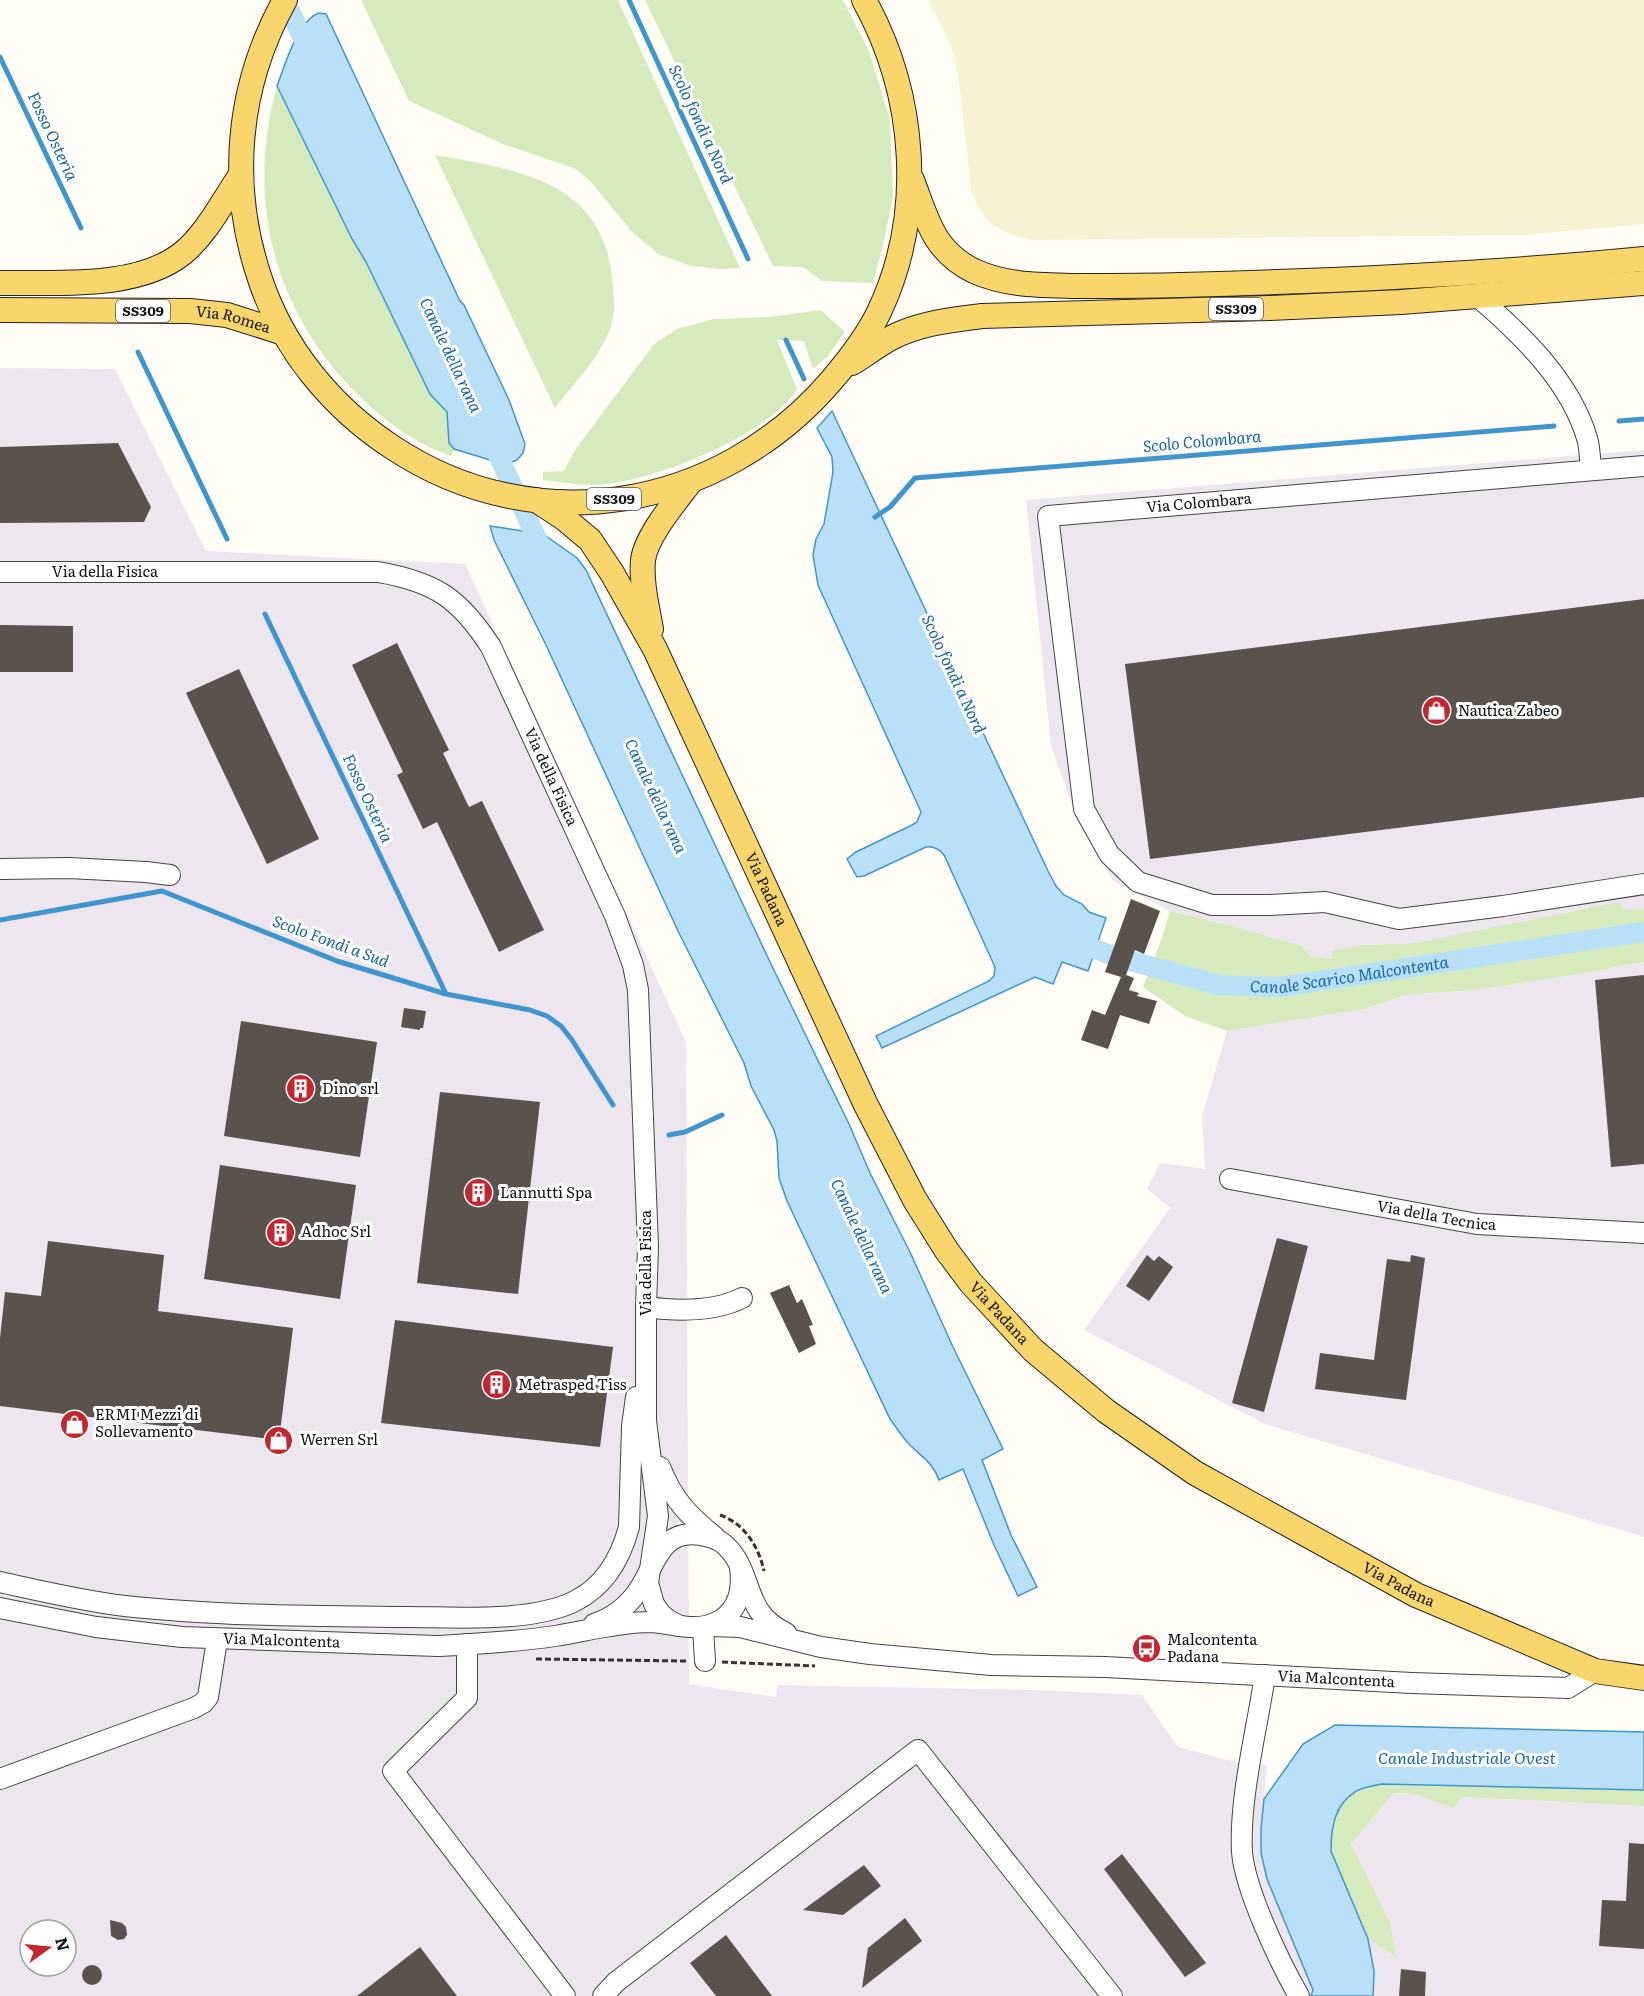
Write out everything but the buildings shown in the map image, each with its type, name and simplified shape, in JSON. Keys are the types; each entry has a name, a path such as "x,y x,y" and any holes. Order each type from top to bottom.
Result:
{"main road":[{"name":"SS309","path":"285,0 273,21 258,57 244,116 240,146 243,217 252,257 266,296 284,333 324,389 349,414 376,436 405,455 435,472 501,494 567,502 620,499 661,491 725,466 758,447 788,425 840,371 868,331 891,283 900,250 906,219 909,173 906,120 898,83 887,48 864,0"},
{"name":"SS309","path":"909,173 934,237 944,249 972,270 989,277 1026,285 1129,286 1309,281 1551,267 1644,259"},
{"name":"SS309","path":"0,283 100,281 140,274 165,264 183,253 200,236 240,176"},
{"name":"SS309","path":"840,371 891,338 915,327 972,317 1269,308 1478,297 1644,283"},
{"name":"Via Romea","path":"0,310 190,311 227,315 284,333"},
{"name":"Via Padana","path":"655,649 644,588 643,558 657,528 691,481"},
{"name":"Via Padana","path":"536,500 565,519 590,540 612,573 655,649 894,1162 947,1251 998,1314 1033,1350 1106,1411 1195,1473 1416,1595 1595,1671 1644,1678"}],"street":[{"path":"1478,297 1531,346 1558,381 1575,408 1588,439 1591,470"},
{"name":"Via Colombara","path":"1644,466 1048,516 1084,809 1108,854 1138,882 1212,905 1325,902 1400,919 1644,884"},
{"name":"Via della Fisica","path":"0,572 378,573 402,577 444,594 462,608 491,647 615,916 633,966 640,1015 648,1247 646,1421 658,1516 649,1570"},
{"path":"0,869 69,868 170,875"},
{"name":"Via della Tecnica","path":"1230,1179 1477,1224 1644,1233"},
{"path":"0,1582 42,1585 122,1606 242,1615 496,1617 552,1609 577,1600 601,1582 610,1572 622,1550 629,1527 632,1426 646,1314 664,1310 726,1306 742,1298"},
{"name":"Via della Fisica","path":"646,1421 658,1464 673,1496 688,1515 720,1540"},
{"name":"Via Malcontenta","path":"563,1635 615,1614 638,1591 661,1549 678,1537 696,1534 720,1540 736,1558 753,1603 770,1624 821,1647"},
{"path":"705,1661 706,1627 727,1616 737,1602 741,1592 741,1568"},
{"path":"649,1570 648,1583 654,1604 668,1620 680,1626"},
{"path":"37,1617 42,1585"},
{"name":"Via Malcontenta","path":"0,1608 96,1628 217,1640 437,1646 563,1635 650,1622 680,1626 740,1627 821,1647 943,1662 1106,1667 1494,1687 1568,1688 1595,1671"},
{"path":"0,1779 203,1703 208,1696 217,1640"},
{"path":"467,1644 467,1698 393,1771 565,1996"},
{"path":"1265,1675 1247,1782 1242,1855 1262,1917 1299,1996"},
{"path":"603,1996 616,1982 918,1750 1112,1996"}],"path":[{"path":"714,1513 738,1524 746,1533 761,1557 764,1577"}],"shaded area":[{"path":"928,0 1644,0 1644,224 1525,235 1032,240 1009,234 991,224 979,210 971,190 955,60 948,38"},
{"path":"0,368 115,369 206,551 465,564 686,1042 689,1684 776,1697 777,1685 1032,1690 1142,1695 1178,1747 1236,1762 1267,1765 1261,1853 1267,1879 1313,1990 1311,1996 0,1996"},
{"path":"1644,450 1644,909 1508,926 1416,943 1362,945 1333,950 1333,959 1309,956 1302,946 1170,911 1113,881 1078,821 1051,746 1026,500"},
{"path":"1644,962 1644,1537 1265,1424 1084,1330 1170,1208 1147,1189 1160,1163 1205,1169 1202,1116 1227,1031 1364,1009 1407,995 1475,990"},
{"path":"1394,1793 1415,1794 1454,1809 1461,1797 1644,1806 1644,1996 1373,1996 1374,1971 1368,1939 1396,1956 1351,1844"}],"green space":[{"path":"361,0 618,0 740,268 720,269 691,266 658,254 631,231 592,183 576,169 503,144 409,101"},
{"path":"645,0 843,0 869,51 890,120 893,196 873,283 822,281 803,267 773,266"},
{"path":"277,86 430,394 447,412 449,443 454,449 451,456 402,431 359,396 330,363 306,328 287,291 274,253 266,212 264,171 268,129"},
{"path":"435,155 521,173 547,183 570,197 589,215 603,239 613,285 612,322 593,361 555,408"},
{"path":"821,310 845,332 827,357 813,369 804,341 777,340 797,389 783,406 738,438 682,464 629,480 591,485 543,480 543,472 564,471 575,450 654,344 677,329 714,319 769,317"},
{"path":"1619,902 1623,910 1644,909 1644,962 1475,990 1407,995 1364,1009 1227,1031 1185,1016 1143,987 1170,911 1302,946 1310,956 1332,959 1333,950 1362,945 1416,943"},
{"path":"1382,1784 1644,1790 1644,1806 1461,1797 1454,1809 1415,1794 1394,1793 1351,1844 1390,1923 1396,1957 1368,1939 1331,1851 1333,1826 1342,1804 1358,1790"}],"water":[{"path":"319,13 326,14 460,301 464,305 509,400 525,444 523,453 517,460 509,463 497,462 454,449 449,443 447,412 430,394 277,86 298,34 311,18"},
{"path":"832,411 1056,886 1064,895 1082,904 1089,912 1106,918 1088,971 1062,962 1053,984 1035,977 882,1048 876,1036 989,981 994,976 995,967 944,855 938,850 926,847 864,876 857,877 847,859 856,852 917,822 921,812 818,585 813,555 816,539 824,524 833,472 832,457 817,428"},
{"path":"490,526 543,534 577,558 586,570 770,962 849,1124 870,1173 1003,1449 982,1460 1011,1535 1037,1587 1018,1596 963,1469 939,1480 930,1464 908,1443 890,1419 787,1201 779,1178 777,1141 774,1130 751,1086 744,1063 678,931 546,645 494,540"},
{"name":"Canale Industriale Ovest","path":"1335,1725 1644,1732 1644,1790 1382,1784 1355,1792 1342,1804 1335,1818 1331,1851 1368,1939 1374,1971 1373,1996 1311,1996 1313,1990 1267,1879 1261,1853 1261,1829 1264,1799 1303,1744"}],"waterway":[{"name":"Canale della rana","path":"285,0 311,56"},
{"name":"Scolo fondi a Nord","path":"629,0 748,259"},
{"name":"Fosso Osteria","path":"0,57 81,228"},
{"name":"Scolo fondi a Nord","path":"786,340 804,379"},
{"name":"Fosso Osteria","path":"138,352 227,539"},
{"name":"Scolo Colombara","path":"1619,421 1644,419"},
{"name":"Scolo Colombara","path":"875,517 890,507 915,478 1554,426"},
{"name":"Canale della rana","path":"490,438 545,556"},
{"name":"Fosso Osteria","path":"265,614 446,994"},
{"name":"Scolo Fondi a Sud","path":"0,920 162,891 337,961 446,994 530,1010 547,1016 561,1026 572,1040 613,1105"},
{"name":"Canale Scarico Malcontenta","path":"1071,940 1116,957 1219,985 1280,987 1644,932"},
{"name":"Scolo Fondi a Sud","path":"669,1135 685,1132 722,1115"}],"place":[{"name":"Nautica Zabeo","path":"1437,711"},
{"name":"Dino srl","path":"301,1089"},
{"name":"Lannutti Spa","path":"479,1193"},
{"name":"Adhoc Srl","path":"280,1232"},
{"name":"Metrasped Tiss","path":"497,1385"},
{"name":"ERMI Mezzi di Sollevamento","path":"74,1424"},
{"name":"Werren Srl","path":"279,1440"},
{"name":"Malcontenta Padana","path":"1146,1649"}]}
